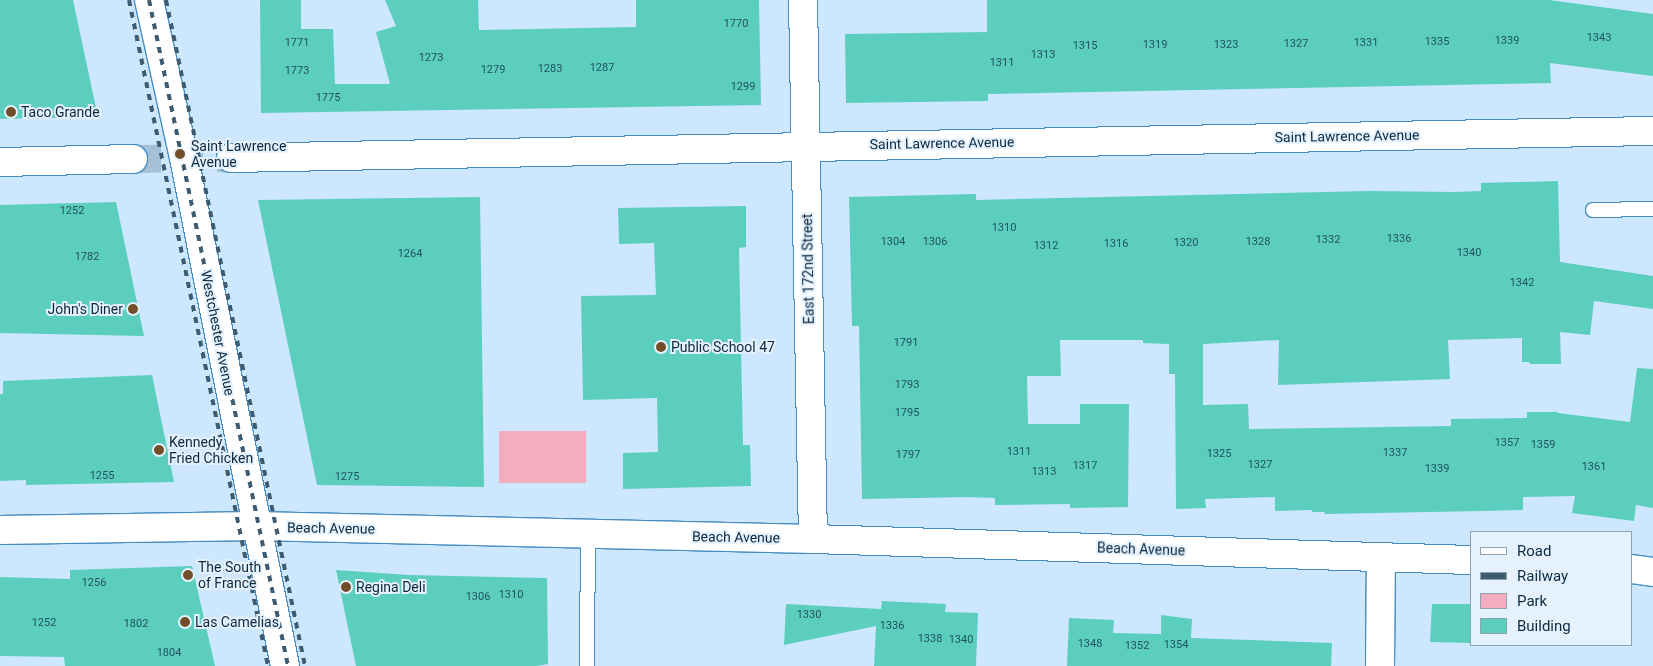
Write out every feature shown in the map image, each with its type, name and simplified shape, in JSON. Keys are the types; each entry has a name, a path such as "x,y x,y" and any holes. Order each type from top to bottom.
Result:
{"street":[{"name":"Westchester Avenue","path":"149,0 184,158 284,666"},
{"name":"East 172nd Street","path":"803,0 813,539"},
{"name":"Saint Lawrence Avenue","path":"231,158 1653,131"},
{"path":"0,162 133,159"},
{"name":"Beach Avenue","path":"0,530 256,526 813,539 1470,560"},
{"path":"1380,666 1381,557"},
{"path":"1633,569 1653,572"}],"lane":[{"path":"1594,210 1653,209"},
{"path":"587,666 588,534"}],"green space":[{"path":"499,431 586,431 586,483 499,483"}],"building":[{"path":"0,0 73,0 96,108 89,117 0,119"},
{"path":"260,0 301,0 301,29 333,29 335,84 390,84 376,32 396,26 385,0 478,0 479,30 636,27 636,0 759,0 761,105 261,113"},
{"path":"987,0 1549,0 1653,14 1653,76 1550,63 1551,83 988,94 988,101 846,103 845,34 987,32"},
{"path":"1558,181 1560,262 1653,276 1653,309 1594,301 1590,335 1560,332 1561,364 1530,364 1529,362 1522,362 1522,338 1448,340 1450,379 1278,385 1279,340 1203,344 1203,405 1248,404 1249,429 1451,426 1451,419 1527,418 1527,412 1558,412 1630,422 1637,368 1653,369 1653,508 1636,505 1634,521 1572,513 1575,496 1523,497 1523,510 1324,514 1325,512 1312,512 1312,510 1275,511 1275,497 1205,499 1206,508 1176,509 1175,374 1169,374 1169,344 1143,343 1143,340 1060,340 1061,376 1027,376 1028,424 1080,424 1080,404 1129,404 1128,507 1070,508 1070,504 995,505 995,498 969,497 862,499 859,326 852,326 849,197 976,194 976,200 1369,191 1453,192 1481,191 1481,183"},
{"path":"480,197 484,487 317,485 258,200"},
{"path":"116,202 144,336 0,333 0,205"},
{"name":"Public School 47","path":"746,206 746,247 739,248 743,445 750,445 751,486 623,489 623,453 658,452 657,398 583,400 581,296 656,295 654,243 619,244 618,208"},
{"path":"152,375 174,482 26,485 26,480 0,481 0,394 3,394 3,381"},
{"path":"192,566 215,666 65,666 64,657 0,656 0,577 70,579 70,570"},
{"path":"336,570 409,575 547,578 548,664 537,666 356,666"},
{"path":"882,601 946,604 945,612 978,613 976,666 874,666 876,626 784,645 786,604 881,609"},
{"path":"1432,604 1470,604 1470,643 1430,642"},
{"path":"1161,615 1192,619 1191,638 1332,643 1331,666 1067,666 1069,618 1114,620 1113,633 1161,634"}],"tunnel":[{"path":"133,159 231,158"}],"railway":[{"path":"129,0 268,666"},
{"path":"149,0 288,666"},
{"path":"166,0 305,666"}],"place":[{"name":"Taco Grande","path":"11,112"},
{"name":"Saint Lawrence Avenue","path":"180,154"},
{"name":"John's Diner","path":"133,309"},
{"name":"Public School 47","path":"661,347"},
{"name":"Kennedy Fried Chicken","path":"159,450"},
{"name":"The South of France","path":"188,575"},
{"name":"Regina Deli","path":"346,587"},
{"name":"Las Camelias","path":"185,622"}]}
